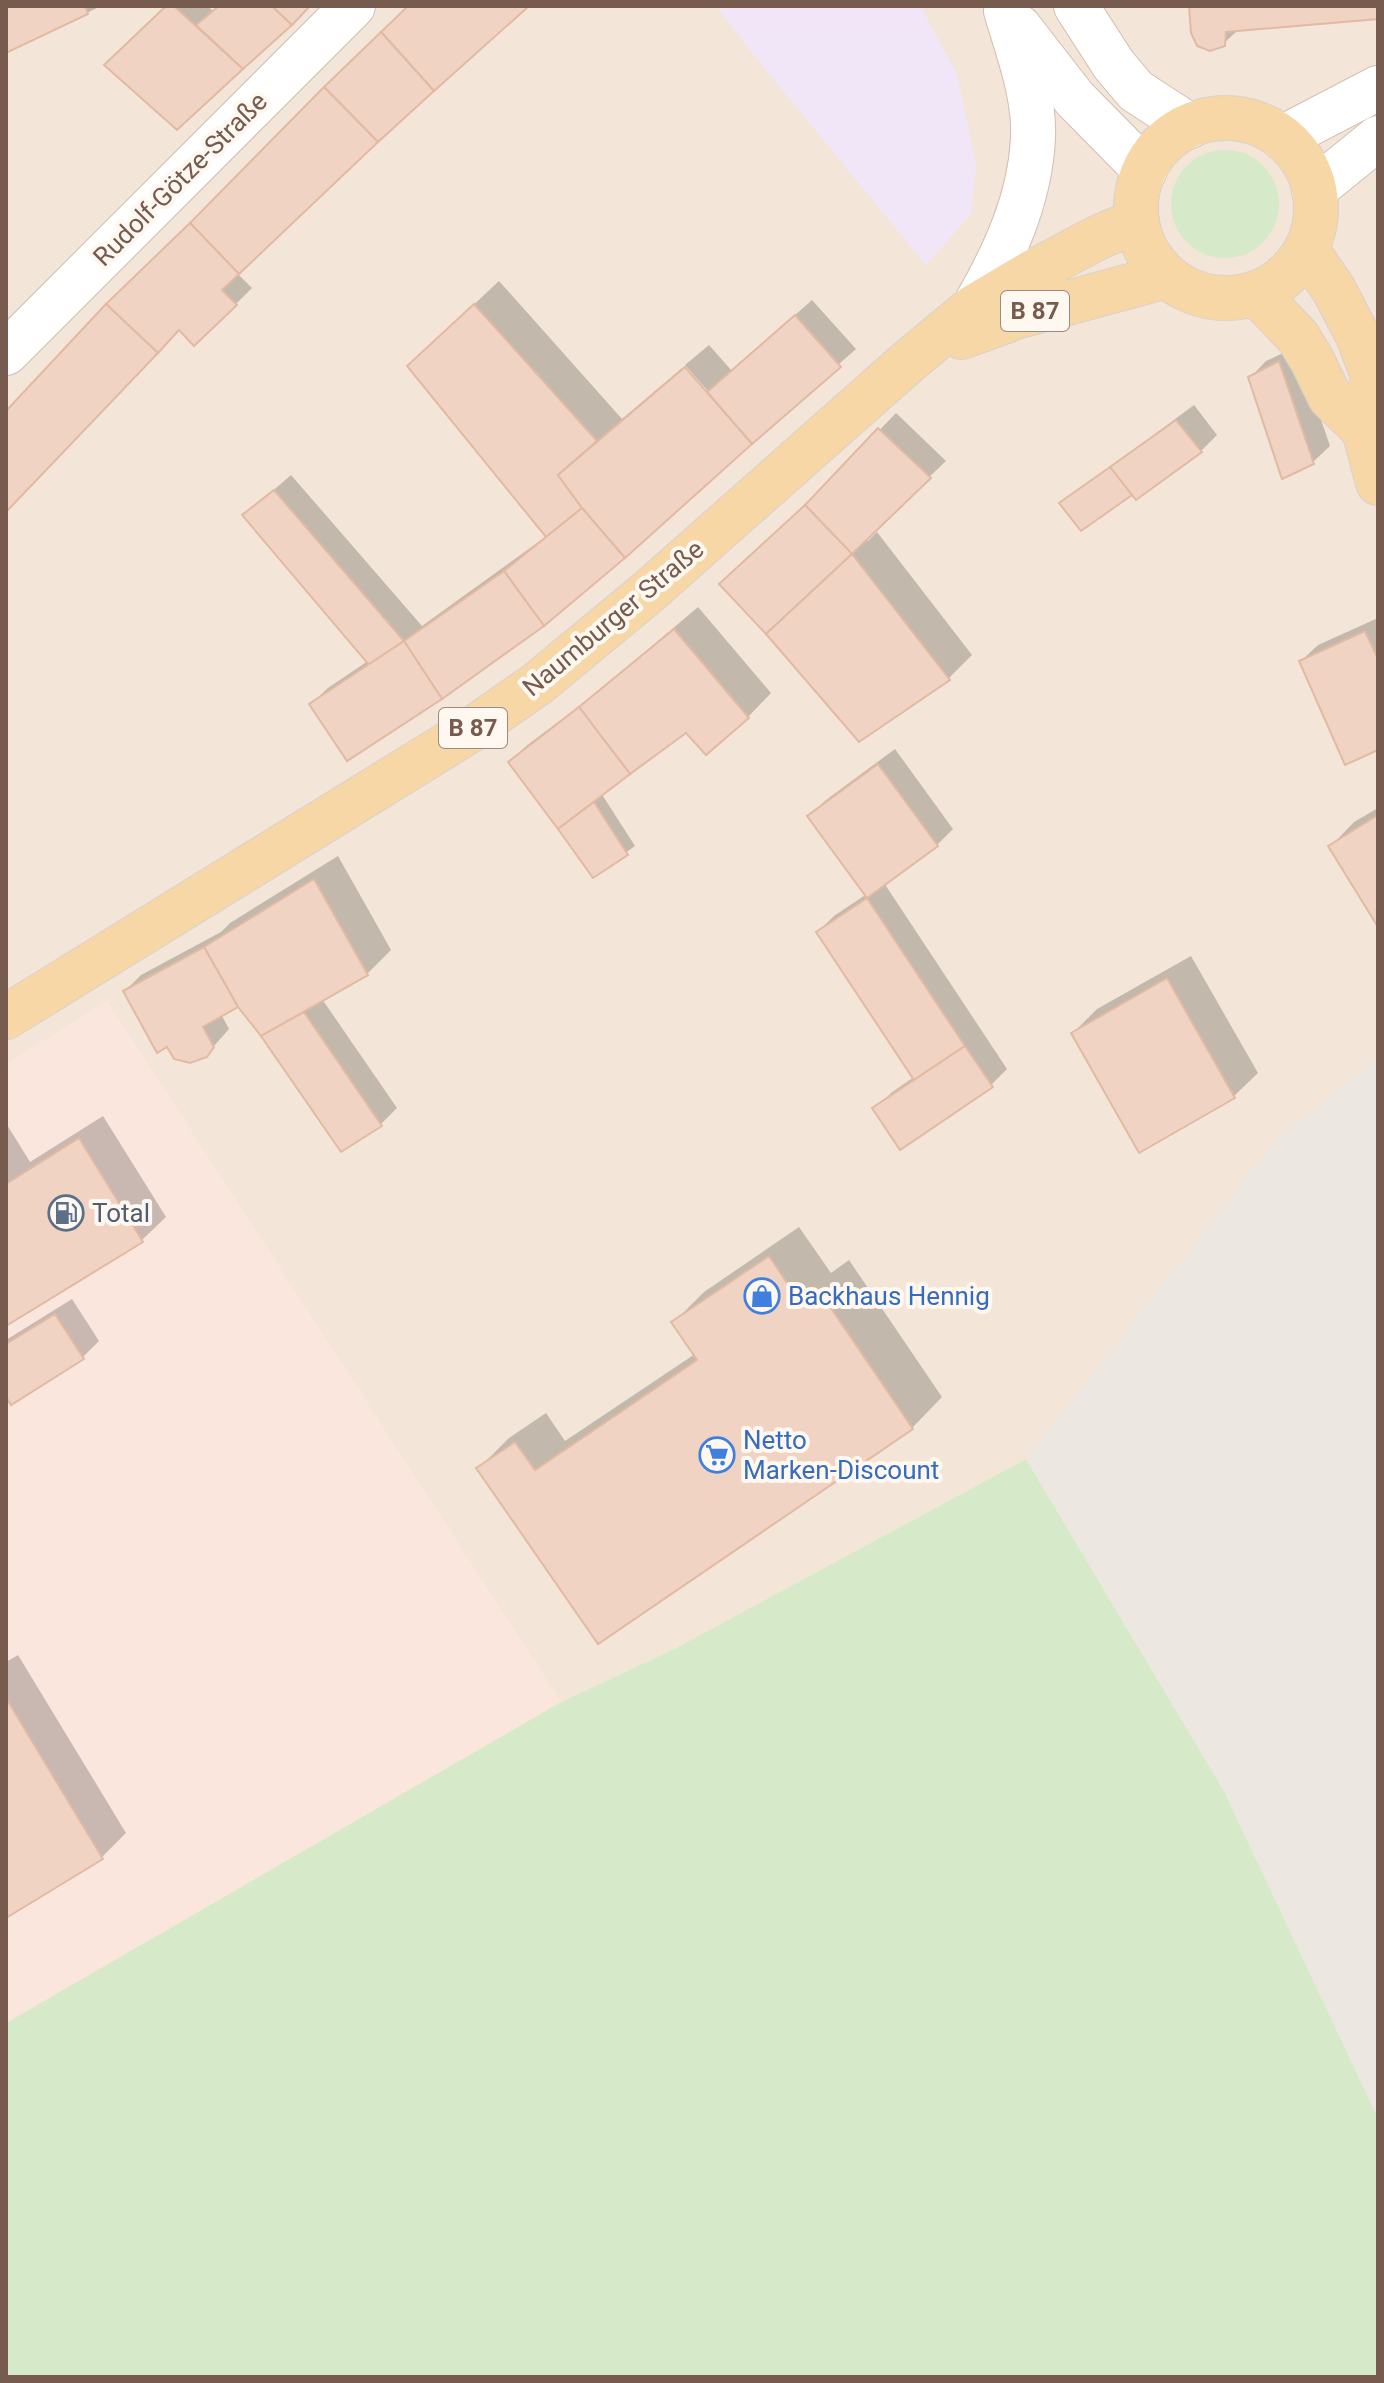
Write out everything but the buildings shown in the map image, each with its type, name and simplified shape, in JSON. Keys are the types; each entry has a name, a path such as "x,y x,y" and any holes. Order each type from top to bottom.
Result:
{"main road":[{"name":"Rudolf-Götze-Straße","path":"6,353 353,6"},
{"path":"1076,6 1114,65 1136,91 1190,126"},
{"path":"1004,8 1075,99 1145,170"},
{"path":"974,307 1003,257 1016,224 1034,136 1026,81 1004,8"},
{"path":"1282,138 1378,88"},
{"path":"1222,119 1238,120 1254,123 1282,138 1303,162 1314,190 1315,220 1306,249 1285,276 1256,293 1240,297 1209,296 1180,286 1167,276 1147,251 1137,221 1136,203 1145,170 1164,144 1190,126 1222,119"},
{"path":"1314,190 1378,138"},
{"name":"B 87","path":"909,361 974,307 1097,238 1137,221"},
{"path":"1306,249 1334,290 1373,376 1364,430 1378,483"},
{"name":"B 87","path":"909,361 963,336 1019,316 1167,276"},
{"path":"1256,293 1298,337 1330,397 1364,430"},
{"name":"Naumburger Straße","path":"6,1017 474,728 537,684 647,593 909,361"}],"shaded area":[{"path":"6,6 1378,6 1378,1059 1277,1138 1026,1459 674,1649 561,1702 6,2023"},
{"path":"716,6 920,6 957,74 976,165 971,214 926,265 752,53"},
{"path":"107,1001 561,1702 6,2023 6,1064"},
{"path":"1378,1059 1378,2118 1224,1791 1026,1459 1277,1138"}],"green space":[{"path":"1225,150 1246,154 1263,166 1275,183 1279,204 1275,225 1263,242 1246,254 1225,258 1204,254 1187,242 1175,225 1171,204 1175,183 1187,166 1204,154"},
{"path":"1026,1459 1224,1791 1378,2118 1378,2377 6,2377 6,2023 561,1702 674,1649"}],"place":[{"name":"Total","path":"66,1213"},
{"name":"Backhaus Hennig","path":"762,1296"},
{"name":"Netto Marken-Discount","path":"717,1455"}]}
